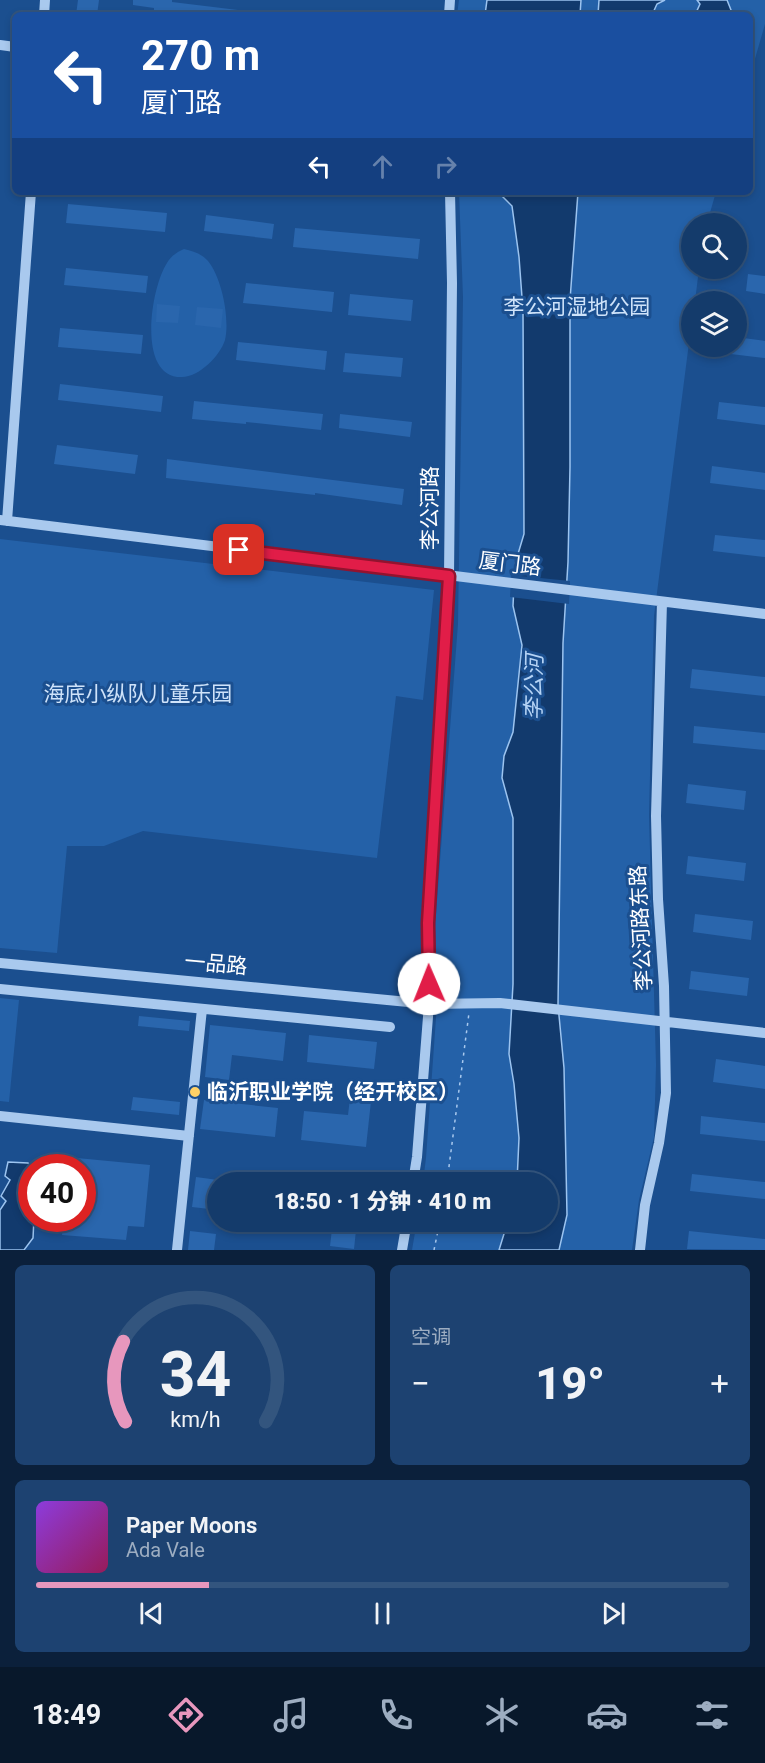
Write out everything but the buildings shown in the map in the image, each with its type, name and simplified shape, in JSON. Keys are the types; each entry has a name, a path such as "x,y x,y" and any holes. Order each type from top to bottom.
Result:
{"street":[{"path":"3,520 31,195"},
{"name":"李公河路","path":"415,1172 429,1004 428,923 449,576 453,283 450,195"},
{"name":"厦门路","path":"3,520 765,614"},
{"name":"李公河路东路","path":"640,1250 645,1205 659,1143 666,1093 656,816 662,602"},
{"name":"一品路","path":"0,963 429,1004 500,1003 566,1009 765,1033"},
{"path":"0,989 390,1027"},
{"path":"177,1250 202,1009"},
{"path":"0,1116 189,1136"},
{"path":"402,1250 405,1232"}],"path":[{"path":"448,1172 470,1002"},
{"path":"434,1250 438,1232"}],"green space":[{"path":"459,0 765,0 765,24 753,66 753,12 457,12"},
{"name":"李公河湿地公园","path":"459,195 715,195 710,213 681,213 681,279 698,279 696,291 681,291 681,357 687,357 654,616 649,815 656,1065 654,1137 639,1200 632,1250 412,1250 415,1232 558,1232 558,1172 424,1172 438,990 435,927 458,624 463,297"},
{"path":"184,249 203,256 213,268 224,299 226,331 225,340 214,359 202,370 182,377 167,373 158,363 153,348 151,329 156,291 161,275 170,258"},
{"name":"海底小纵队儿童乐园","path":"0,539 434,590 423,700 396,696 377,858 143,831 104,846 67,846 57,953 0,948"},
{"path":"0,998 19,1000 9,1102 0,1101"}],"water":[{"path":"487,0 581,0 580,12 485,12"},
{"path":"599,0 665,0 657,4 653,12 598,12"},
{"path":"697,0 727,0 732,12 696,12 700,4"},
{"name":"李公河","path":"501,195 578,195 570,300 570,467 563,643 558,1005 564,1068 567,1215 559,1250 499,1250 505,1232 558,1232 558,1172 517,1172 519,1138 509,1054 513,984 513,818 502,778 504,756 513,732 522,645 513,606 515,564 524,534 523,311 512,206"},
{"path":"8,1162 18,1162 18,1232 33,1232 33,1238 24,1250 0,1250 0,1210 6,1201 1,1196 10,1180 5,1176"}],"pier":[{"path":"511,575 570,581 569,604 510,597"}],"place":[{"name":"临沂职业学院（经开校区）","path":"195,1092"}],"route":[{"path":"239,550 449,576 428,923 429,984"}]}
